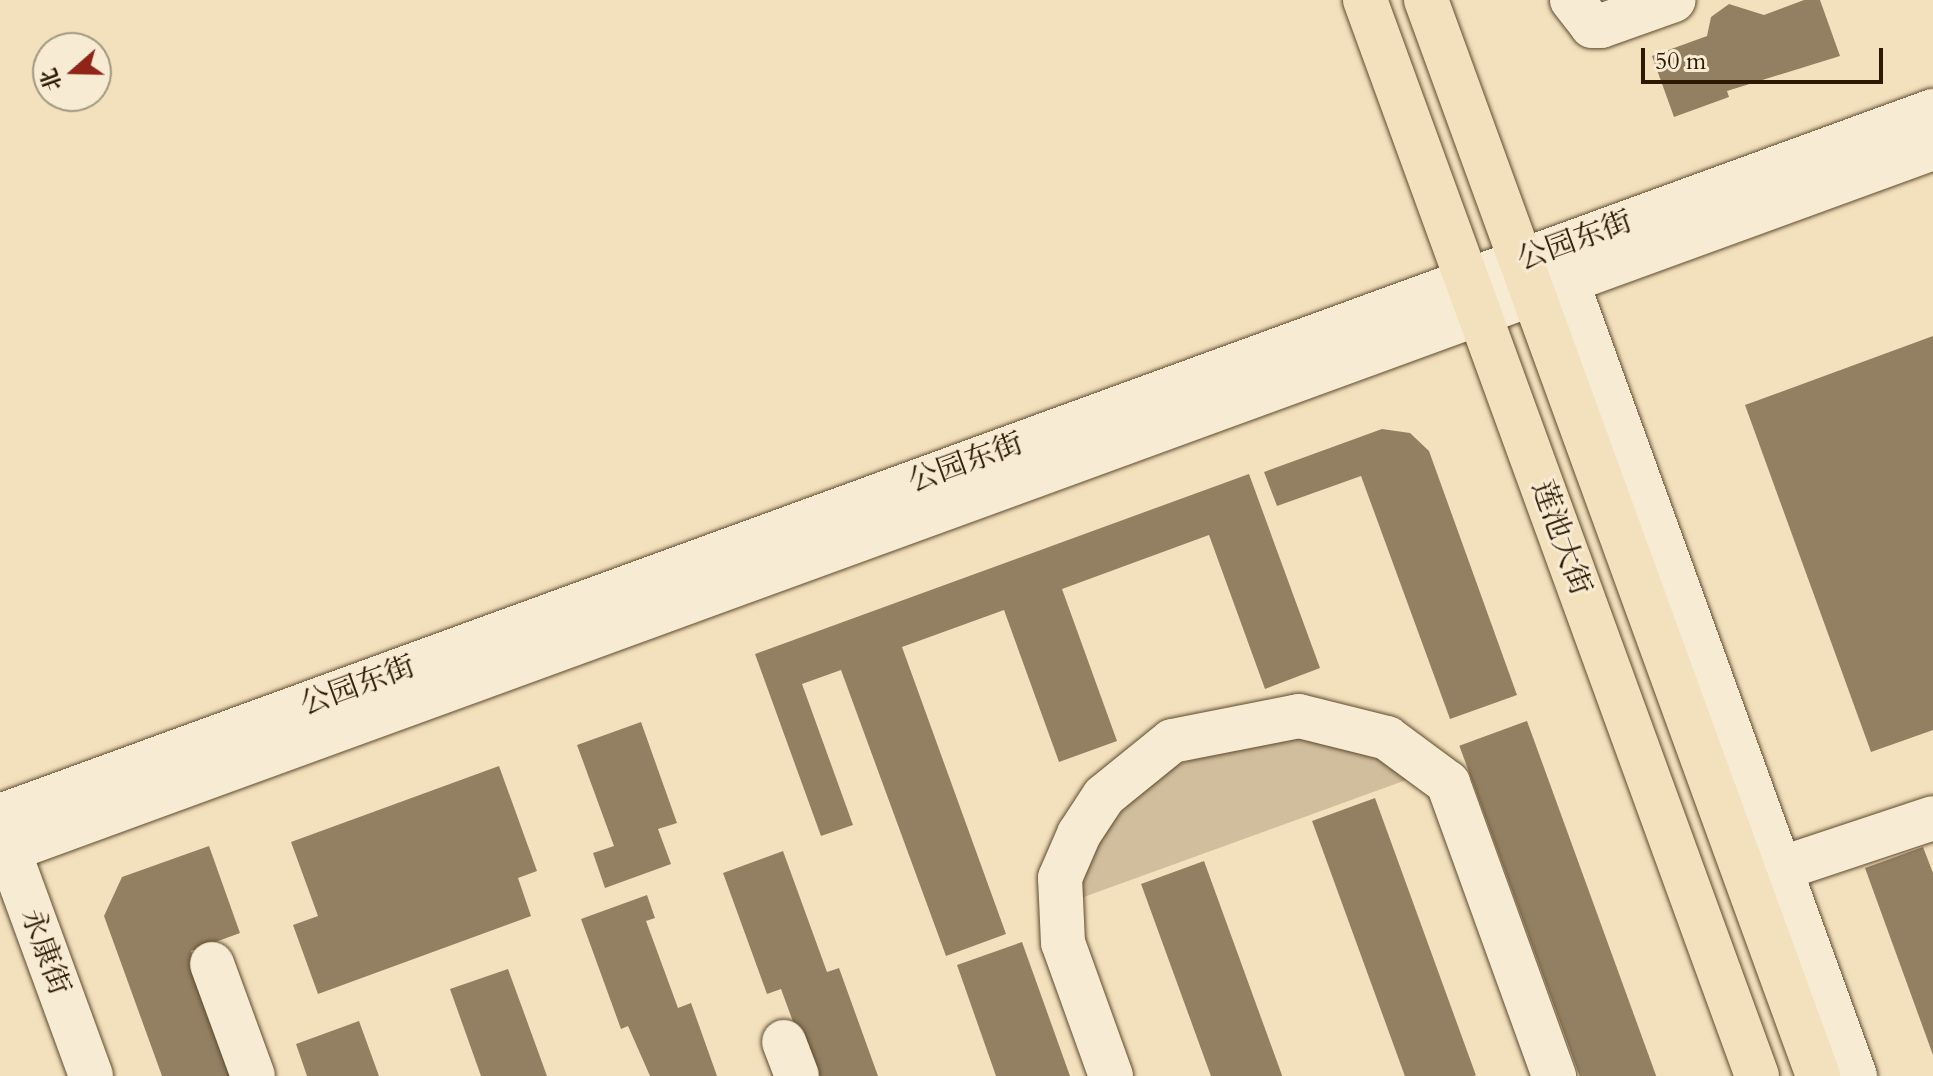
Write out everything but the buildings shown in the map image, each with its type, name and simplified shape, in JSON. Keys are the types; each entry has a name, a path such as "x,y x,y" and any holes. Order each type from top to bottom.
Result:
{"main road":[{"name":"莲池大街","path":"1365,0 1757,1076"},
{"name":"莲池大街","path":"1426,0 1540,279 1818,1076"}],"street":[{"path":"1572,0 1592,26 1601,26 1674,0"},
{"name":"公园东街","path":"1540,279 1933,111"},
{"name":"公园东街","path":"2,837 1473,297 1540,279 1933,148"},
{"path":"1540,279 1780,869 1855,1076"},
{"path":"1111,1076 1063,943 1060,878 1079,834 1104,796 1172,741 1299,716 1387,738 1448,783 1554,1076"},
{"path":"1780,869 1933,818"},
{"name":"永康街","path":"2,837 91,1076"},
{"path":"212,964 253,1076"}],"shaded area":[{"path":"1260,735 1340,739 1402,767 1409,779 1081,898 1082,871 1099,838 1144,786 1175,766"}]}
